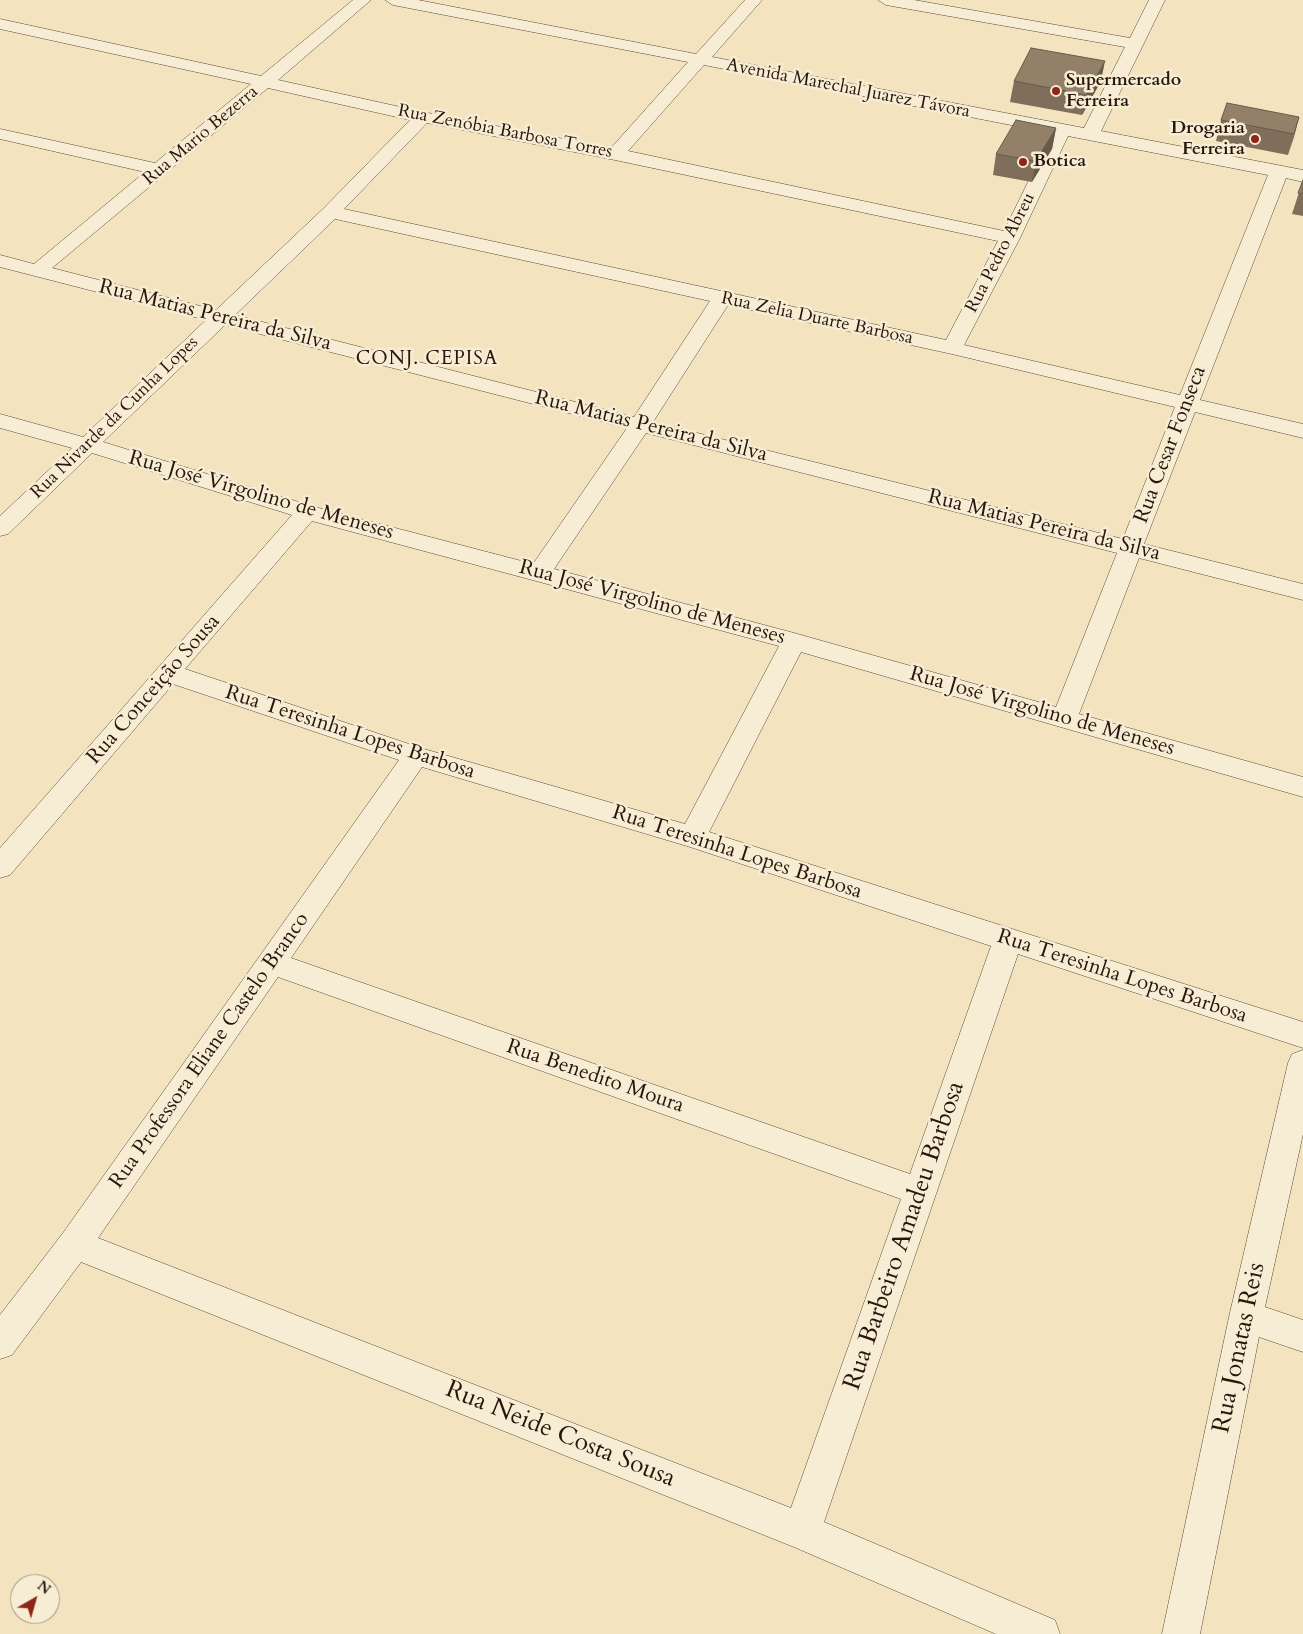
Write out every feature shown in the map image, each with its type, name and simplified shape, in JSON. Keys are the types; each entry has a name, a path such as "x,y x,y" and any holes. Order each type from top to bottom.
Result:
{"street":[{"name":"Rua Mario Bezerra","path":"37,271 162,170 363,0"},
{"name":"Avenida Marechal Juarez Távora","path":"393,0 699,61 1303,176"},
{"path":"615,154 754,0"},
{"path":"886,0 1136,44"},
{"path":"1090,135 1158,0"},
{"name":"Rua Zenóbia Barbosa Torres","path":"0,24 423,117 615,154 1010,238"},
{"name":"Rua Nivarde da Cunha Lopes","path":"0,529 331,212 423,117"},
{"name":"Rua Pedro Abreu","path":"952,348 1010,238 1062,130"},
{"path":"0,134 162,170"},
{"name":"Rua Cesar Fonseca","path":"1064,719 1279,171"},
{"name":"Rua Zelia Duarte Barbosa","path":"331,212 952,348 1303,431"},
{"name":"Rua Matias Pereira da Silva","path":"0,261 640,425 1132,547 1303,592"},
{"path":"540,572 640,425 722,298"},
{"name":"Rua José Virgolino de Meneses","path":"0,421 88,445 307,512 540,572 794,641 1303,787"},
{"name":"Rua Conceição Sousa","path":"1,865 170,673 307,512"},
{"path":"692,837 794,641"},
{"name":"Rua Teresinha Lopes Barbosa","path":"170,673 416,756 692,837 1303,1035"},
{"name":"Rua Professora Eliane Castelo Branco","path":"0,1343 75,1244 416,756"},
{"name":"Rua Barbeiro Amadeu Barbosa","path":"802,1531 1008,940"},
{"name":"Rua Benedito Moura","path":"270,963 919,1191"},
{"name":"Rua Jonatas Reis","path":"1181,1634 1246,1317 1303,1063"},
{"name":"Rua Neide Costa Sousa","path":"75,1244 802,1531 1041,1634"},
{"path":"1246,1317 1303,1336"}],"building":[{"path":"1031,48 1105,61 1086,95 1014,81"},
{"path":"1227,103 1299,117 1294,134 1221,120"},
{"path":"1016,120 1056,128 1036,161 996,154"},
{"path":"1303,180 1303,194 1298,193"}],"place":[{"name":"Supermercado Ferreira","path":"1056,91"},
{"name":"Drogaria Ferreira","path":"1255,139"},
{"name":"Botica","path":"1023,162"}],"district":[{"name":"CONJ. CEPISA","path":"427,360"}]}
